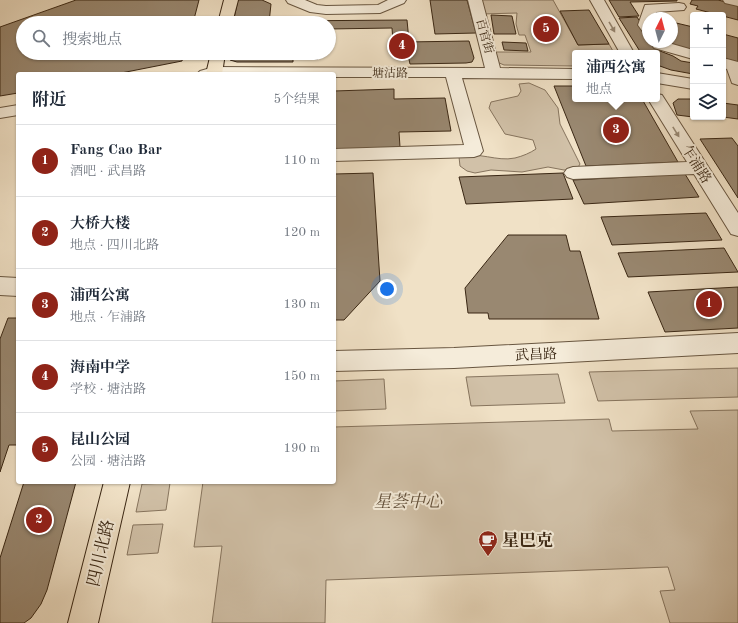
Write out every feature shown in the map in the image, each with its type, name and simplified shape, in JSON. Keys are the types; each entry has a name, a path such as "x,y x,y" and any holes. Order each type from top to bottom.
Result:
{"main road":[{"path":"227,16 231,0"},
{"path":"212,72 216,60"},
{"name":"四川北路","path":"84,623 117,484"}],"street":[{"path":"293,0 315,10 380,9 399,0"},
{"name":"百官街","path":"475,0 494,73"},
{"path":"596,0 626,50"},
{"path":"730,0 738,2"},
{"path":"649,12 650,8 679,7"},
{"path":"669,48 690,54"},
{"name":"塘沽路","path":"336,73 572,74"},
{"path":"336,155 474,151 453,73"},
{"path":"660,78 690,84"},
{"path":"726,89 738,91"},
{"name":"乍浦路","path":"658,102 738,229"},
{"path":"0,114 16,110"},
{"path":"573,173 699,168"},
{"path":"0,286 16,286"},
{"name":"武昌路","path":"336,361 454,358 738,343"}],"green space":[{"path":"479,0 553,0 578,45 609,44 612,50 572,50 572,66 504,65 497,62 495,52 531,52 525,35 519,35 516,24 517,13 482,14"},
{"path":"529,83 545,90 558,108 560,124 580,164 577,169 564,170 548,167 522,172 491,170 475,173 467,171 460,166 459,157 466,155 508,159 521,156 536,149 533,140 505,134 489,108 491,102 518,96 521,91 519,84"},
{"path":"738,368 738,397 598,401 589,372"},
{"path":"558,374 565,403 471,406 466,377"},
{"path":"384,379 386,409 336,411 336,381"},
{"name":"星荟中心","path":"738,410 738,623 670,623 660,591 675,590 668,567 326,580 325,623 212,623 222,546 194,547 203,484 336,484 336,427 609,419 612,431 698,429 690,411"},
{"path":"142,484 170,484 166,510 136,512"},
{"path":"163,524 158,553 127,555 133,525"}],"building":[{"path":"76,0 199,0 195,16 31,16"},
{"path":"238,0 262,0 271,4 270,16 235,16"},
{"path":"430,0 467,0 476,33 435,34"},
{"path":"609,0 677,1 630,2 639,16 619,17"},
{"path":"692,0 718,0 738,5 738,20 726,17 726,12 707,12 696,9 698,6 690,4"},
{"path":"589,10 609,44 578,45 560,11"},
{"path":"491,15 512,16 516,34 494,34"},
{"path":"637,17 642,25 642,48 658,48 659,50 639,50 619,18"},
{"path":"407,20 409,41 393,41 392,28 336,29 336,21"},
{"path":"16,21 16,60 182,60 126,72 16,72 16,93 0,96 0,27"},
{"path":"678,23 690,26 690,49 678,46"},
{"path":"726,35 738,38 738,62 726,59"},
{"path":"469,41 474,58 472,62 410,64 405,42"},
{"path":"502,42 526,43 528,51 504,50"},
{"path":"660,51 681,61 690,62 690,73 660,66"},
{"path":"230,60 293,60 293,62 237,62"},
{"path":"554,86 572,86 572,102 644,102 678,162 586,166"},
{"path":"394,89 394,99 445,98 451,131 399,132 400,147 336,150 336,91"},
{"path":"678,99 690,99 690,117 677,115 673,103"},
{"path":"726,103 738,105 738,119 726,117"},
{"path":"732,138 738,146 738,198 700,139"},
{"path":"373,173 380,281 344,320 336,320 336,174"},
{"path":"563,173 573,199 466,204 459,177"},
{"path":"685,174 699,197 584,204 573,180"},
{"path":"706,213 722,240 612,245 601,217"},
{"path":"508,235 566,235 570,251 580,251 599,319 489,319 488,313 468,313 465,288"},
{"path":"724,248 738,272 628,277 618,253"},
{"path":"738,287 738,328 665,332 648,292"},
{"path":"8,318 16,318 16,445 9,445 0,472 0,339"},
{"path":"23,484 75,484 47,590 41,604 31,618 24,623 0,623 0,558"}],"place":[{"name":"昆山公园","path":"546,29"},
{"name":"海南中学","path":"402,46"},
{"name":"浦西公寓","path":"616,130"},
{"name":"Fang Cao Bar","path":"709,304"},
{"name":"大桥大楼","path":"39,520"},
{"name":"星巴克","path":"488,557"}]}
